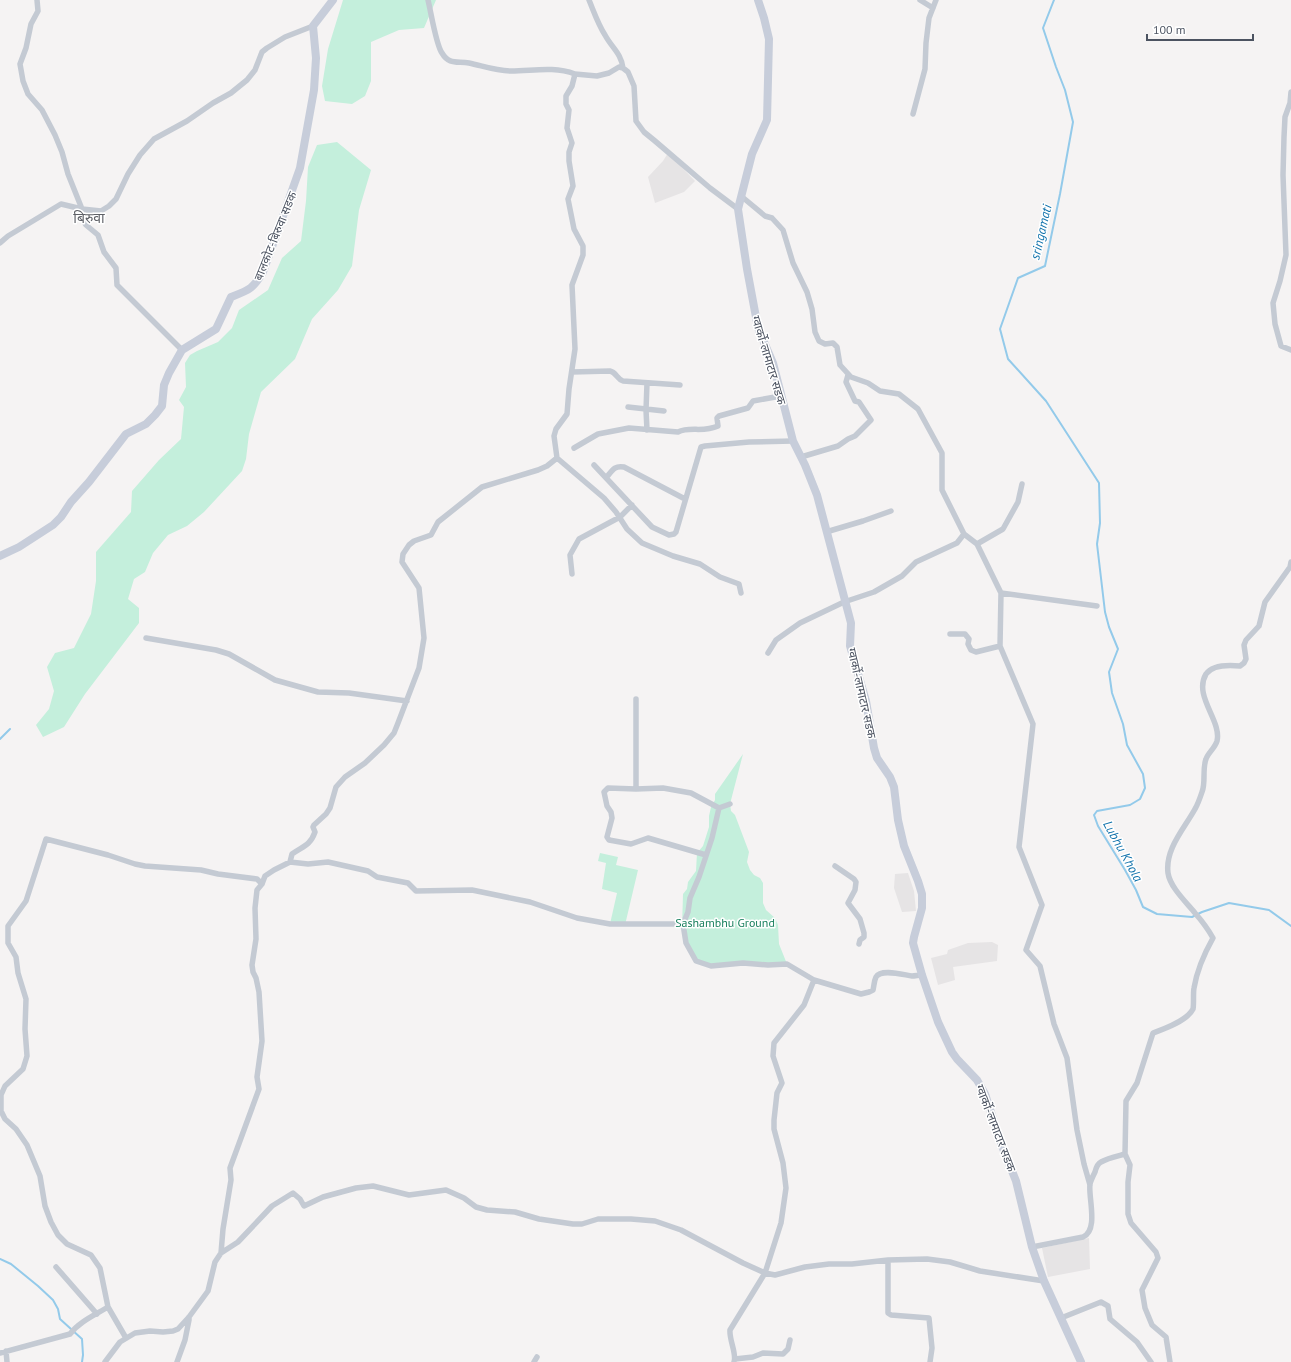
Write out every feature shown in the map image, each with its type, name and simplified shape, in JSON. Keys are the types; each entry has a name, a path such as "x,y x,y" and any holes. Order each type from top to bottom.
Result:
{"main road":[{"path":"314,26 333,0"},
{"name":"ग्वार्को-लामाटार सडक","path":"758,0 769,39 768,120 752,154 738,210 746,269 758,328 773,363 793,441 817,495 844,602 851,623 850,646 866,701 877,758 890,777 894,787 898,820 904,846 922,894 922,908 914,937 914,943 922,975 938,1022 952,1052 977,1080 985,1094 1002,1146 1016,1181 1032,1247 1044,1281 1081,1362"},
{"name":"बालकोट-बिरुवा सडक","path":"0,556 20,547 53,525 126,434 146,424 155,415 162,406 164,385 182,350 216,329 231,297 244,292 255,285 263,272 300,168 314,90 316,58 314,26"}],"street":[{"path":"37,0 38,11 31,24 26,48 20,64 23,81 28,94 42,110 55,134 68,174 82,209 82,219 86,225 98,235 104,252 116,268 117,286 182,350"},
{"path":"428,0 441,51 447,60 468,63 491,69 512,71 557,69 575,74 597,76 609,73 619,67 623,68 628,72 634,86 636,121 640,126 710,188 738,210"},
{"path":"589,0 598,23 622,59 623,68"},
{"path":"920,0 933,8"},
{"path":"913,114 925,69 929,18 936,0"},
{"path":"0,243 8,236 61,204 82,209 102,211 116,199 128,174 140,155 154,139 187,121 213,103 231,93 247,80 255,70 262,52 267,48 285,37 314,26"},
{"path":"575,74 572,86 566,96 566,104 569,110 567,128 572,143 568,161 573,186 568,199 574,229 583,246 583,255 572,285 576,349 567,414 556,429 554,436 557,458 604,498 620,517 627,529 642,543 673,556 700,564 720,577 739,584 742,593"},
{"path":"1291,92 1290,103 1285,117 1284,137 1283,175 1286,255 1273,303 1276,324 1282,346 1291,350"},
{"path":"741,196 766,216 772,218 783,230 792,262 807,292 812,309 815,332 819,341 825,344 833,344 837,347 840,364 851,377 868,383 880,391 899,394 918,409 942,453 942,490 964,534 977,544 1001,593 1000,646 1032,724 1019,847 1042,905 1026,950 1040,966 1054,1024 1067,1058 1077,1130 1090,1185 1092,1203 1091,1225 1086,1235 1032,1247"},
{"path":"572,372 610,371 623,381 680,385"},
{"path":"801,457 838,446 848,438 855,436 871,420 859,402 855,401 846,382 848,374"},
{"path":"647,382 647,430"},
{"path":"574,448 598,434 629,428 678,432 683,429 705,430 718,426 717,418 719,416 748,408 753,401 781,396"},
{"path":"628,407 664,411"},
{"path":"594,465 652,527 669,535 676,532 701,447 749,442 793,441"},
{"path":"290,862 292,854 312,841 316,832 314,825 330,808 336,787 345,777 365,763 394,733 407,701 419,668 424,638 419,588 402,562 404,550 414,541 431,535 438,522 482,487 538,470 547,466 557,458"},
{"path":"606,478 615,467 624,467 685,499"},
{"path":"977,544 1003,529 1018,502 1022,484"},
{"path":"572,574 570,555 579,539 620,517 632,505"},
{"path":"826,532 891,511"},
{"path":"768,653 776,640 795,626 810,617 844,602 874,592 902,576 916,562 957,543 964,534"},
{"path":"1170,1362 1166,1337 1152,1325 1145,1308 1142,1290 1158,1258 1156,1252 1131,1223 1128,1214 1128,1182 1130,1165 1125,1154 1126,1101 1136,1083 1153,1033 1172,1026 1184,1019 1193,1009 1194,986 1203,957 1213,938 1200,919 1179,895 1169,876 1168,862 1174,844 1196,808 1203,790 1206,759 1217,740 1216,729 1204,697 1202,684 1209,670 1213,668 1232,665 1240,666 1244,663 1246,659 1244,645 1246,640 1258,626 1265,602 1290,567 1291,562"},
{"path":"1001,593 1097,606"},
{"path":"950,634 965,634 969,639 968,644 971,650 976,652 1000,646"},
{"path":"146,638 216,650 229,654 275,680 318,692 349,693 407,701"},
{"path":"636,699 636,789"},
{"path":"706,855 648,838 631,844 609,840 607,837 612,818 611,812 607,806 604,792 608,788 663,788 691,793 718,808 730,804"},
{"path":"718,808 712,838 699,877 690,898 688,912 683,924 686,943 696,960 711,966 744,963 768,965 787,964 814,980 861,994 873,990 875,978 878,974 922,975"},
{"path":"126,1338 108,1307 100,1268 91,1255 67,1244 58,1235 45,1206 40,1176 27,1145 16,1128 5,1120 1,1111 1,1095 5,1086 23,1069 27,1056 25,1029 26,999 18,973 16,957 8,943 8,926 26,901 46,839 140,865 201,870 218,874 257,878 262,884"},
{"path":"221,1253 223,1229 231,1180 230,1168 259,1089 257,1077 262,1041 259,992 252,965 256,939 255,908 257,890 262,884 265,876 290,862 308,864 328,862 368,870 377,877 408,883 416,890 431,891 453,889 480,891 528,902 577,918 610,924 683,924"},
{"path":"835,866 856,882 855,890 848,903 860,919 864,933 864,938 860,940 859,944"},
{"path":"790,1340 788,1349 783,1354 762,1353 753,1357 734,1360 730,1330 765,1273 781,1223 786,1188 774,1120 777,1093 782,1083 773,1056 774,1043 804,1005 814,980"},
{"path":"1090,1185 1097,1166 1101,1162 1125,1154"},
{"path":"105,1362 120,1342 135,1333 150,1331 163,1332 178,1329 208,1291 215,1262 221,1253 238,1242 272,1206 294,1193 304,1206 323,1197 356,1188 374,1186 409,1195 446,1190 464,1198 476,1208 515,1212 540,1219 573,1224 582,1224 598,1219 631,1218 655,1221 681,1230 743,1263 765,1273 775,1275 805,1267 927,1258 950,1262 980,1271 1044,1281"},
{"path":"888,1260 888,1313 891,1315 929,1318 932,1348 930,1362"},
{"path":"56,1267 97,1314"},
{"path":"1060,1318 1100,1302 1108,1306 1110,1319 1137,1342 1151,1362"},
{"path":"8,1362 3,1352 70,1334 74,1329 108,1307"},
{"path":"177,1362 185,1340 189,1317"}],"shaded area":[{"path":"668,153 695,181 684,192 655,203 648,177 663,161"},
{"path":"908,873 914,891 916,911 902,912 894,888 895,874"},
{"path":"992,942 998,945 997,961 953,967 955,980 938,985 931,958 947,954 948,950 968,943"},
{"path":"1089,1238 1090,1269 1048,1277 1042,1248"}],"green space":[{"path":"343,0 436,0 424,28 399,30 371,42 371,81 365,96 352,104 325,101 322,86 328,49"},
{"path":"337,142 371,170 359,210 352,266 338,290 312,319 295,359 261,392 249,434 246,459 242,471 204,512 187,526 168,535 153,553 145,572 134,579 128,599 139,608 139,623 85,694 64,727 43,737 36,725 49,709 54,691 47,667 55,653 74,648 91,614 96,581 96,552 131,512 132,491 159,460 181,439 184,407 179,400 186,387 185,363 190,355 218,342 232,328 239,310 268,290 282,258 301,241 306,201 308,167 317,145"},
{"name":"Sashambhu Ground","path":"743,754 730,804 731,811 735,815 749,852 747,862 750,870 754,875 760,878 763,883 763,903 766,910 775,918 778,925 779,944 787,964 711,966 696,961 682,928 683,894 687,889 688,882 696,871 697,853 703,846 709,827 709,816 711,807 715,800 715,794"},
{"path":"600,853 618,857 616,865 638,870 625,925 610,924 617,893 602,889 606,863 598,861"}],"waterway":[{"name":"Lubhu Khola","path":"1054,0 1043,28 1065,90 1073,122 1045,266 1018,278 1000,329 1008,359 1046,401 1099,483 1100,523 1097,544 1105,612 1118,649 1109,672 1112,693 1123,724 1127,745 1143,774 1145,788 1140,799 1130,805 1097,811 1094,815 1098,826 1136,890 1143,907 1157,914 1192,917 1229,903 1269,910 1291,926"},
{"path":"0,739 10,729"},
{"path":"0,1259 11,1264 53,1300 58,1309 60,1319 82,1339 82,1362"}],"district":[{"name":"बिरुवा","path":"89,218"}],"water label":[{"name":"sringamati","path":"1041,232"}]}
